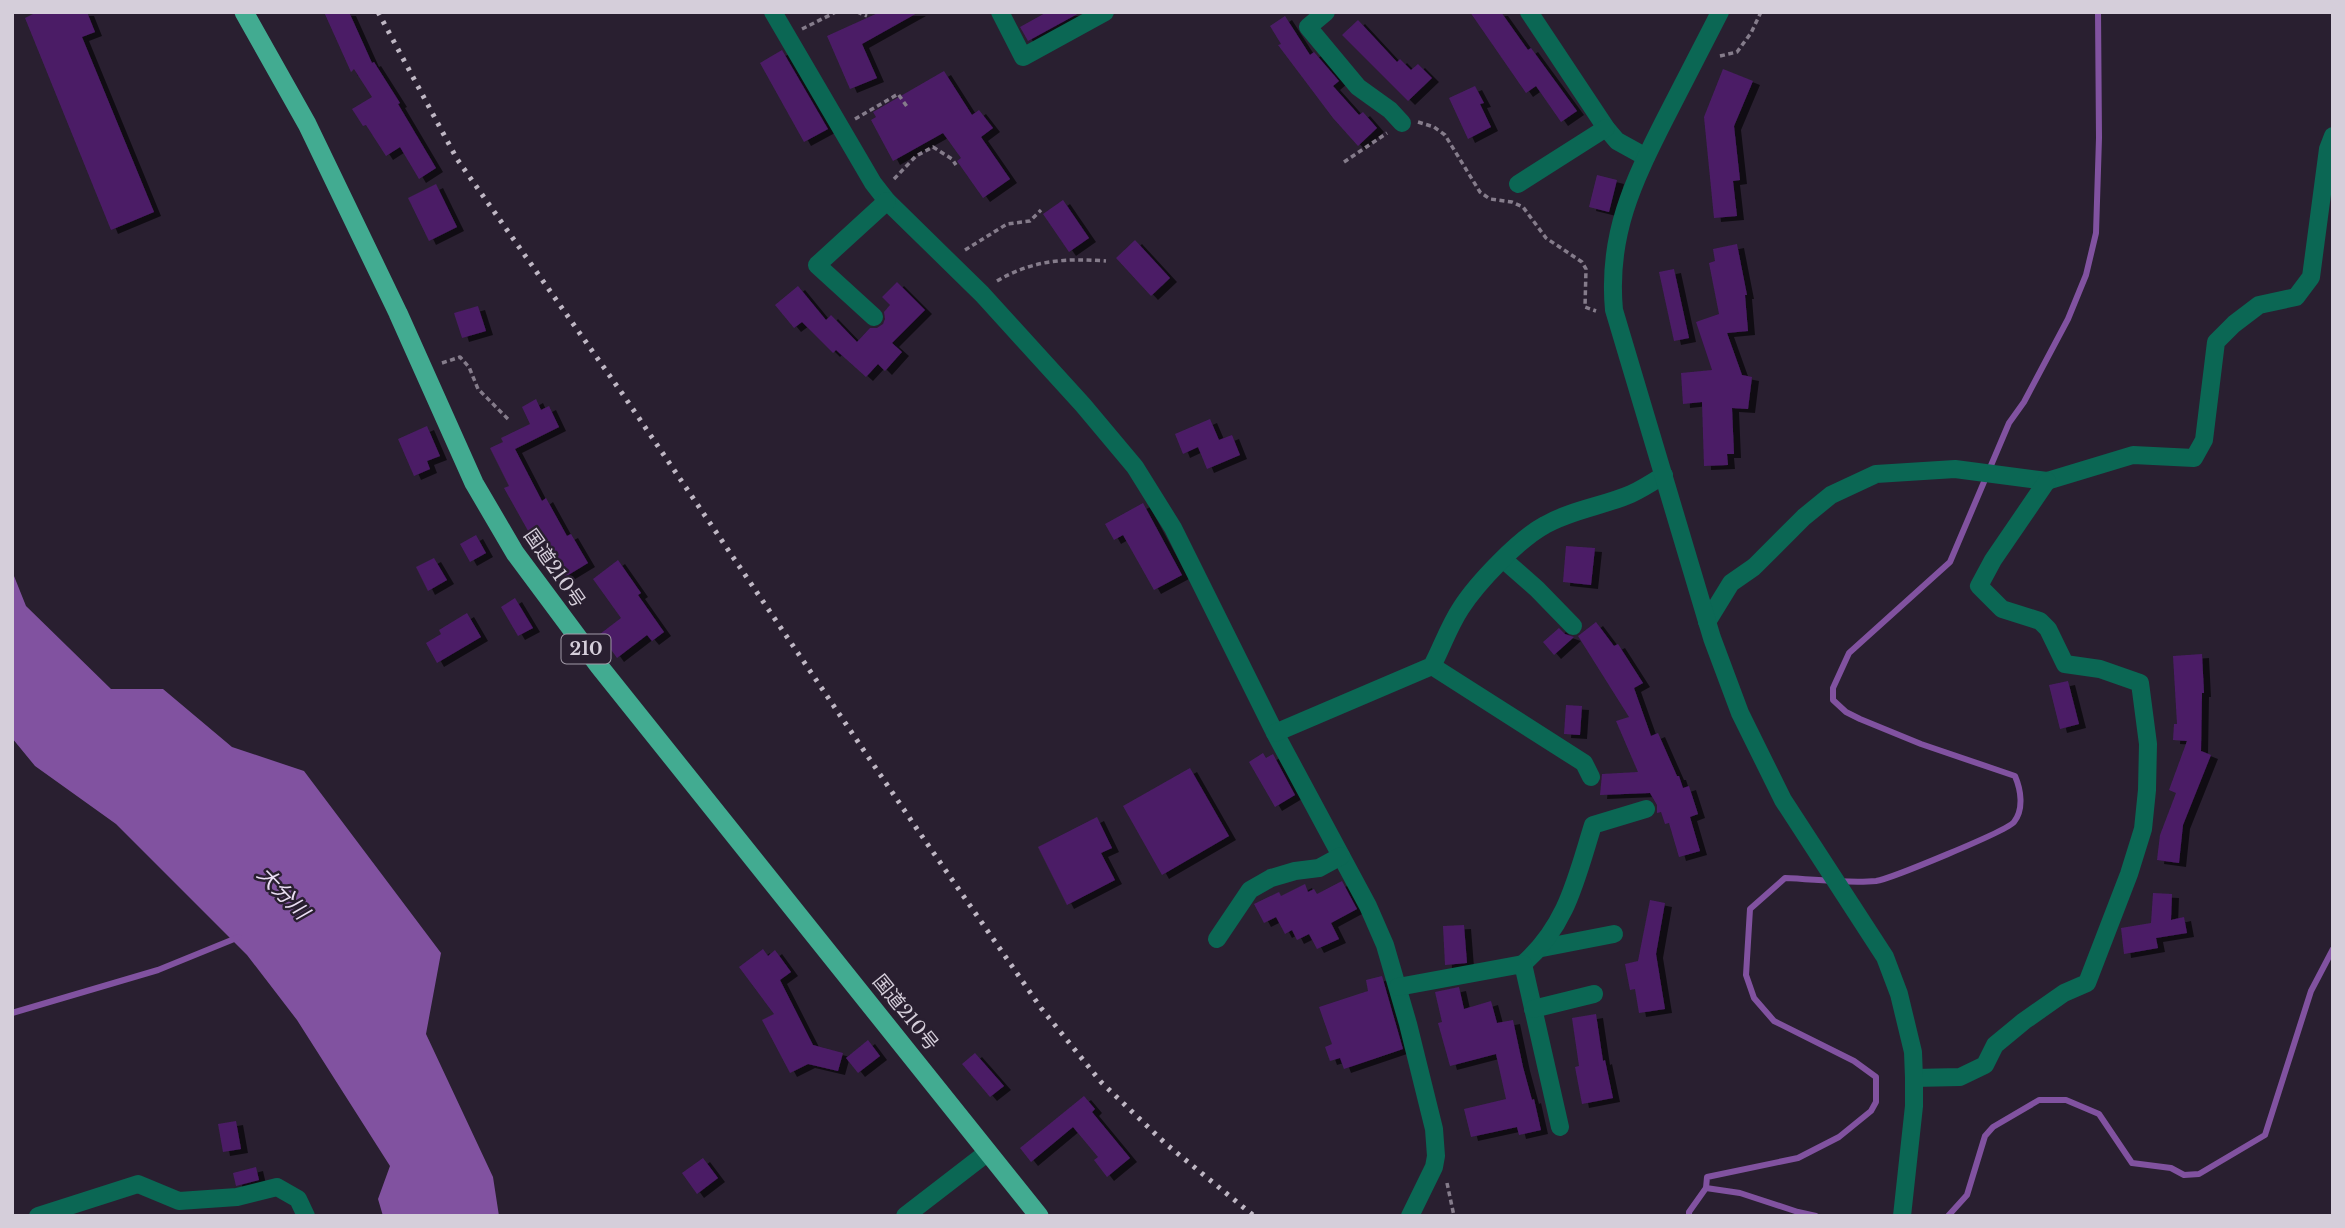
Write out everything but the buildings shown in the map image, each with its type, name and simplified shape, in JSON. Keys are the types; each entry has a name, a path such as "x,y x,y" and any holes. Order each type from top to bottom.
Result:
{"highway":[{"name":"国道210号","path":"250,14 307,124 478,491 500,531 617,688 1039,1216"}],"street":[{"path":"773,12 873,183 887,201 982,294 1083,405 1157,498 1275,733 1376,924 1398,987 1436,1144 1434,1167 1410,1216"},
{"path":"1000,12 1023,57 1105,12"},
{"path":"1326,12 1308,27 1358,87 1390,110 1402,123"},
{"path":"1529,12 1606,128 1617,141 1646,157"},
{"path":"1720,12 1646,157 1620,219 1612,286 1614,310 1707,622 1740,713 1783,800 1877,943 1892,973 1906,1016 1913,1052 1914,1106 1902,1216"},
{"path":"1518,184 1606,128"},
{"path":"1707,622 1731,583 1754,567 1804,517 1831,495 1876,474 1955,469 2047,481 2133,455 2194,458 2204,440 2216,342 2259,305 2296,297 2311,277 2328,149 2333,135"},
{"path":"874,317 817,265 887,201"},
{"path":"1275,733 1432,666 1460,609 1504,560 1531,535 1545,525 1631,495 1664,475"},
{"path":"1914,1078 1960,1077 1985,1065 1995,1045 2014,1029 2064,993 2087,983 2129,874 2143,829 2148,744 2140,683 2100,668 2065,664 2048,629 2040,621 2002,609 1979,586 1993,560 2047,481"},
{"path":"1504,560 1573,626"},
{"path":"1432,666 1584,763 1591,777"},
{"path":"1398,987 1523,964 1542,948 1568,905 1593,825 1646,809"},
{"path":"1217,939 1250,890 1270,878 1319,868 1341,856"},
{"path":"1542,948 1614,934"},
{"path":"1523,964 1560,1127"},
{"path":"1533,1009 1594,995"},
{"path":"905,1216 988,1152"},
{"path":"38,1216 138,1184 180,1200 237,1197 277,1187 298,1199 306,1216"}],"path":[{"path":"788,36 836,12"},
{"path":"857,12 867,16"},
{"path":"1701,49 1720,56 1737,52 1751,33 1761,12"},
{"path":"842,129 867,110 898,94 908,108"},
{"path":"1344,162 1412,119 1434,127 1445,135 1480,192 1490,199 1512,202 1523,207 1546,238 1582,262 1586,269 1585,307 1598,312"},
{"path":"887,201 896,175 916,156 933,147 952,159 956,165"},
{"path":"949,261 1007,224 1030,221 1041,210"},
{"path":"982,294 1018,269 1069,258 1106,261"},
{"path":"423,370 460,357 469,367 478,389 509,420"}],"water":[{"name":"大分川","path":"12,571 26,606 111,689 163,689 232,747 304,771 441,953 426,1034 493,1177 499,1216 383,1216 378,1199 390,1166 297,1020 247,955 116,824 35,766 12,738"}],"waterway":[{"path":"1689,1216 1706,1188 1707,1177 1798,1158 1839,1137 1871,1111 1876,1102 1876,1077 1854,1061 1774,1021 1754,998 1746,975 1750,909 1785,878 1876,881 1971,844 2007,827 2017,817 2020,793 2015,776 1921,744 1860,719 1846,712 1833,700 1833,688 1849,653 1950,562 2009,423 2024,402 2068,319 2086,275 2096,233 2099,138 2098,12"},
{"path":"12,1013 158,970 239,937"},
{"path":"1948,1216 1967,1195 1985,1136 1993,1127 2039,1100 2066,1100 2099,1114 2132,1163 2171,1168 2184,1175 2199,1174 2265,1135 2311,991 2333,949"},
{"path":"1706,1188 1740,1193 1816,1216"}],"railway":[{"path":"378,12 457,159 624,396 1041,1008 1101,1082 1166,1144 1254,1216"}]}
